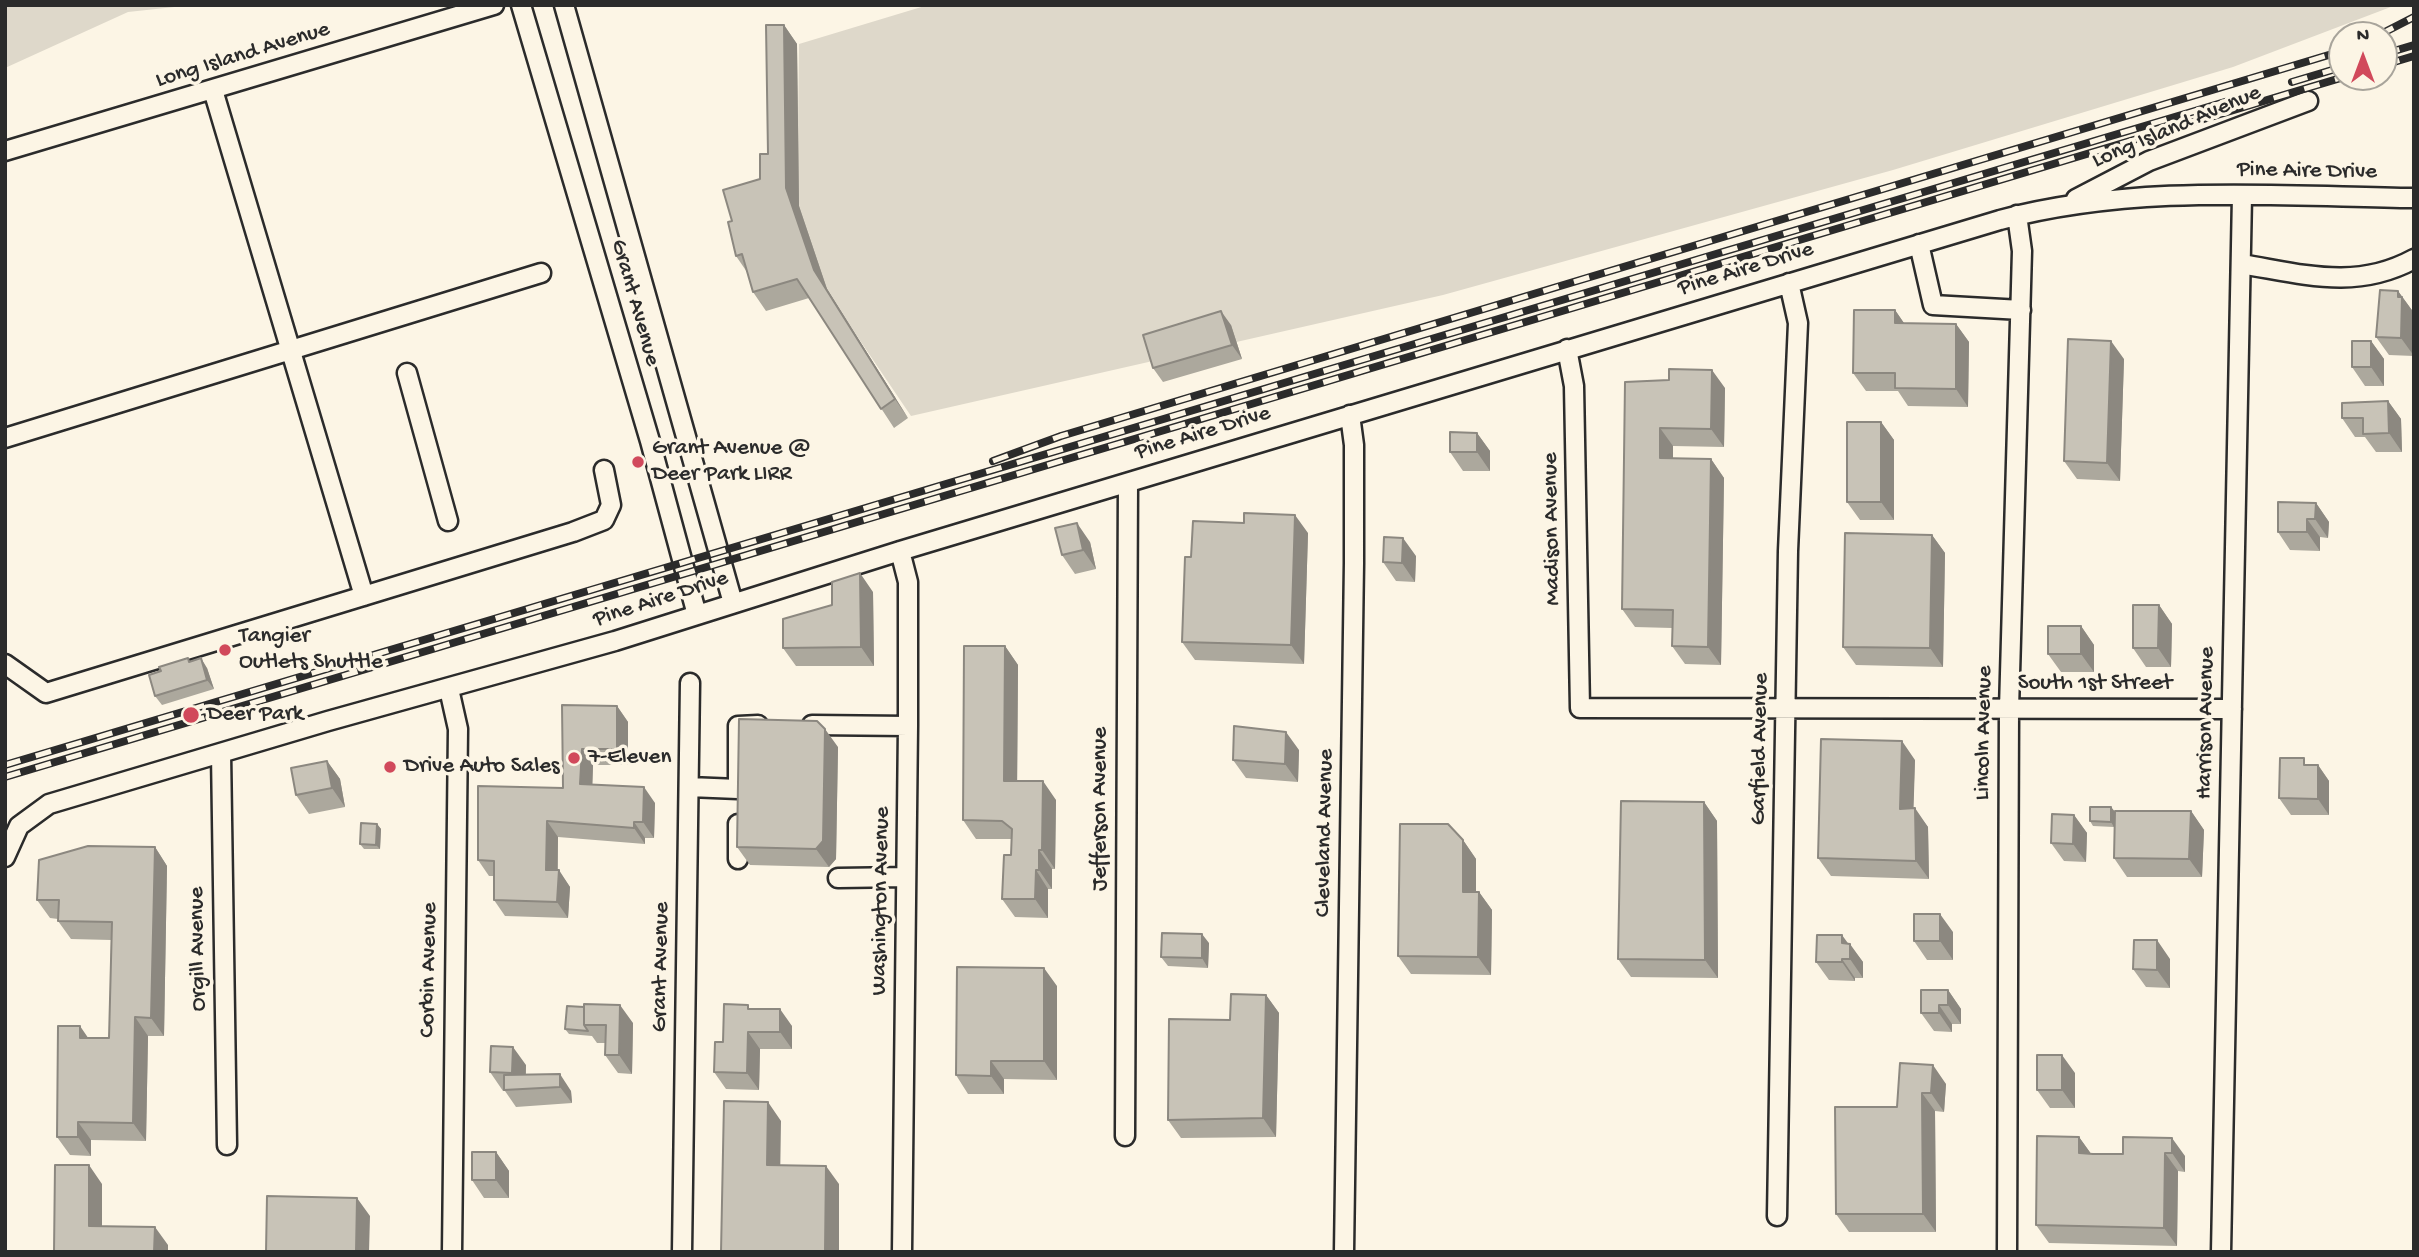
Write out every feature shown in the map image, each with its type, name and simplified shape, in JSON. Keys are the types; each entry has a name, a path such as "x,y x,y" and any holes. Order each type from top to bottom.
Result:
{"street":[{"name":"Long Island Avenue","path":"5,151 494,5"},
{"name":"Grant Avenue","path":"521,5 650,441 697,615"},
{"name":"Grant Avenue","path":"564,5 733,603"},
{"path":"213,90 364,596"},
{"name":"Long Island Avenue","path":"2067,204 2149,162 2308,101"},
{"name":"Harrison Avenue","path":"2221,1252 2242,196"},
{"name":"Pine Aire Drive","path":"5,856 14,834 25,820 49,804 697,615 900,551 2017,215 2067,204 2132,198 2414,198"},
{"name":"Lincoln Avenue","path":"2007,1252 2009,709 2022,242 2017,215"},
{"path":"1919,244 1933,305 2021,310"},
{"path":"2241,264 2338,280 2385,272 2414,259"},
{"path":"5,438 541,273"},
{"name":"Garfield Avenue","path":"1777,1216 1788,551 1798,323 1789,283"},
{"name":"Madison Avenue","path":"1567,349 1574,399 1580,708"},
{"path":"407,373 449,521"},
{"name":"Cleveland Avenue","path":"1344,1252 1354,563 1354,445 1350,415"},
{"path":"5,664 46,693 604,520 611,505 604,470"},
{"name":"Jefferson Avenue","path":"1125,1136 1128,483"},
{"name":"Washington Avenue","path":"900,551 908,582 902,1252"},
{"name":"Grant Avenue","path":"682,1252 690,683"},
{"name":"Corbin Avenue","path":"449,689 458,729 452,1252"},
{"name":"South 1st Street","path":"1580,708 2232,709"},
{"path":"738,859 737,726 758,725"},
{"path":"812,725 908,726"},
{"name":"Orgill Avenue","path":"221,753 227,1145"},
{"path":"689,787 738,789"},
{"path":"838,878 906,877"}],"shaded area":[{"path":"5,5 193,5 128,12 5,68"},
{"path":"928,5 2396,5 2354,21 2328,21 2328,31 2233,67 1893,170 1443,295 911,416 819,280 797,203 799,44"}],"building":[{"path":"766,25 784,25 786,188 814,270 895,399 881,409 797,279 753,292 742,254 736,256 728,222 732,221 723,190 760,179 760,154 768,154"},
{"path":"2380,290 2398,291 2398,297 2402,297 2401,338 2376,337"},
{"path":"1854,310 1895,310 1895,323 1956,324 1956,389 1895,388 1895,373 1853,373"},
{"path":"1221,311 1232,345 1153,368 1143,335"},
{"path":"2068,339 2111,341 2107,463 2064,461"},
{"path":"2352,341 2371,341 2371,367 2352,367"},
{"path":"1669,369 1712,370 1711,429 1660,428 1660,458 1711,459 1708,647 1672,646 1673,610 1622,609 1625,382 1669,380"},
{"path":"2388,401 2389,433 2363,434 2363,418 2342,418 2342,403"},
{"path":"1847,422 1881,422 1881,502 1847,502"},
{"path":"1450,432 1477,433 1477,452 1450,452"},
{"path":"2278,502 2316,503 2315,519 2307,519 2307,532 2278,532"},
{"path":"1244,513 1295,515 1291,645 1182,642 1185,557 1191,557 1193,521 1244,523"},
{"path":"1077,523 1083,550 1062,555 1055,528"},
{"path":"1845,533 1932,535 1930,648 1843,647"},
{"path":"1384,537 1403,538 1402,563 1383,562"},
{"path":"860,573 861,647 783,648 783,619 832,605 832,582"},
{"path":"2133,605 2159,605 2158,648 2133,648"},
{"path":"2048,626 2081,626 2081,654 2048,654"},
{"path":"964,646 1005,646 1004,781 1043,781 1042,850 1039,850 1039,870 1036,870 1035,899 1002,899 1004,855 1011,855 1012,829 1002,821 963,820"},
{"path":"188,658 189,662 201,658 207,680 155,696 149,675 161,671 159,667"},
{"path":"562,705 617,706 617,749 582,749 580,784 644,787 643,822 634,822 634,828 547,821 546,870 559,870 557,902 494,900 494,861 478,860 478,786 563,788"},
{"path":"739,719 817,721 825,729 823,841 816,849 737,847"},
{"path":"1234,726 1286,732 1285,764 1233,760"},
{"path":"1821,739 1902,741 1900,809 1915,808 1916,861 1818,858"},
{"path":"2280,758 2304,758 2304,765 2318,765 2318,799 2279,798"},
{"path":"327,761 332,788 296,795 291,768"},
{"path":"1621,801 1704,802 1705,960 1618,959"},
{"path":"2090,807 2111,807 2111,822 2090,821"},
{"path":"2115,811 2191,811 2189,859 2114,858"},
{"path":"2052,814 2074,815 2073,844 2051,843"},
{"path":"361,823 377,824 376,845 360,844"},
{"path":"1400,824 1448,824 1463,840 1463,892 1479,892 1478,957 1398,956"},
{"path":"88,846 155,847 151,1018 135,1017 133,1123 78,1122 78,1137 57,1137 58,1026 80,1026 80,1038 109,1038 112,922 58,921 59,900 37,900 39,860"},
{"path":"1914,914 1940,914 1940,941 1914,941"},
{"path":"1162,933 1202,934 1202,958 1161,957"},
{"path":"1817,935 1842,935 1842,943 1850,944 1850,959 1842,959 1842,962 1816,962"},
{"path":"2134,940 2157,940 2157,970 2133,969"},
{"path":"957,967 1044,968 1044,1061 991,1061 991,1076 956,1075"},
{"path":"1921,990 1948,990 1948,1005 1939,1005 1939,1013 1921,1013"},
{"path":"1231,994 1266,995 1263,1118 1168,1120 1169,1019 1230,1020"},
{"path":"584,1004 620,1005 619,1055 605,1055 606,1025 584,1025"},
{"path":"724,1004 748,1005 748,1009 780,1009 780,1032 748,1032 747,1073 714,1072 715,1042 723,1042"},
{"path":"567,1006 584,1007 584,1025 588,1031 565,1029"},
{"path":"491,1046 513,1047 512,1073 490,1072"},
{"path":"2037,1055 2062,1055 2062,1090 2037,1090"},
{"path":"1900,1063 1933,1065 1931,1093 1922,1093 1923,1214 1836,1214 1835,1107 1897,1107"},
{"path":"560,1074 560,1087 504,1090 504,1075"},
{"path":"724,1101 768,1102 767,1165 826,1166 825,1252 721,1252"},
{"path":"2037,1136 2079,1137 2079,1153 2093,1154 2123,1154 2123,1137 2172,1138 2172,1153 2165,1153 2164,1228 2036,1225"},
{"path":"472,1152 496,1152 496,1180 472,1180"},
{"path":"55,1165 89,1165 89,1226 155,1227 154,1252 54,1252"},
{"path":"267,1196 357,1198 356,1252 266,1252"}],"railway":[{"path":"2398,25 2414,17"},
{"path":"2398,50 2414,45"},
{"path":"993,461 1061,436 2328,55"},
{"path":"2398,61 2414,56"},
{"path":"2292,82 2328,71"},
{"path":"5,777 2328,82"},
{"path":"5,765 2245,96"}],"place":[{"name":"Grant Avenue @ Deer Park LIRR","path":"638,462"},
{"name":"Tangier Outlets Shuttle","path":"225,650"},
{"name":"Deer Park","path":"191,715"},
{"name":"7-Eleven","path":"574,758"},
{"name":"Drive Auto Sales","path":"390,767"}]}
